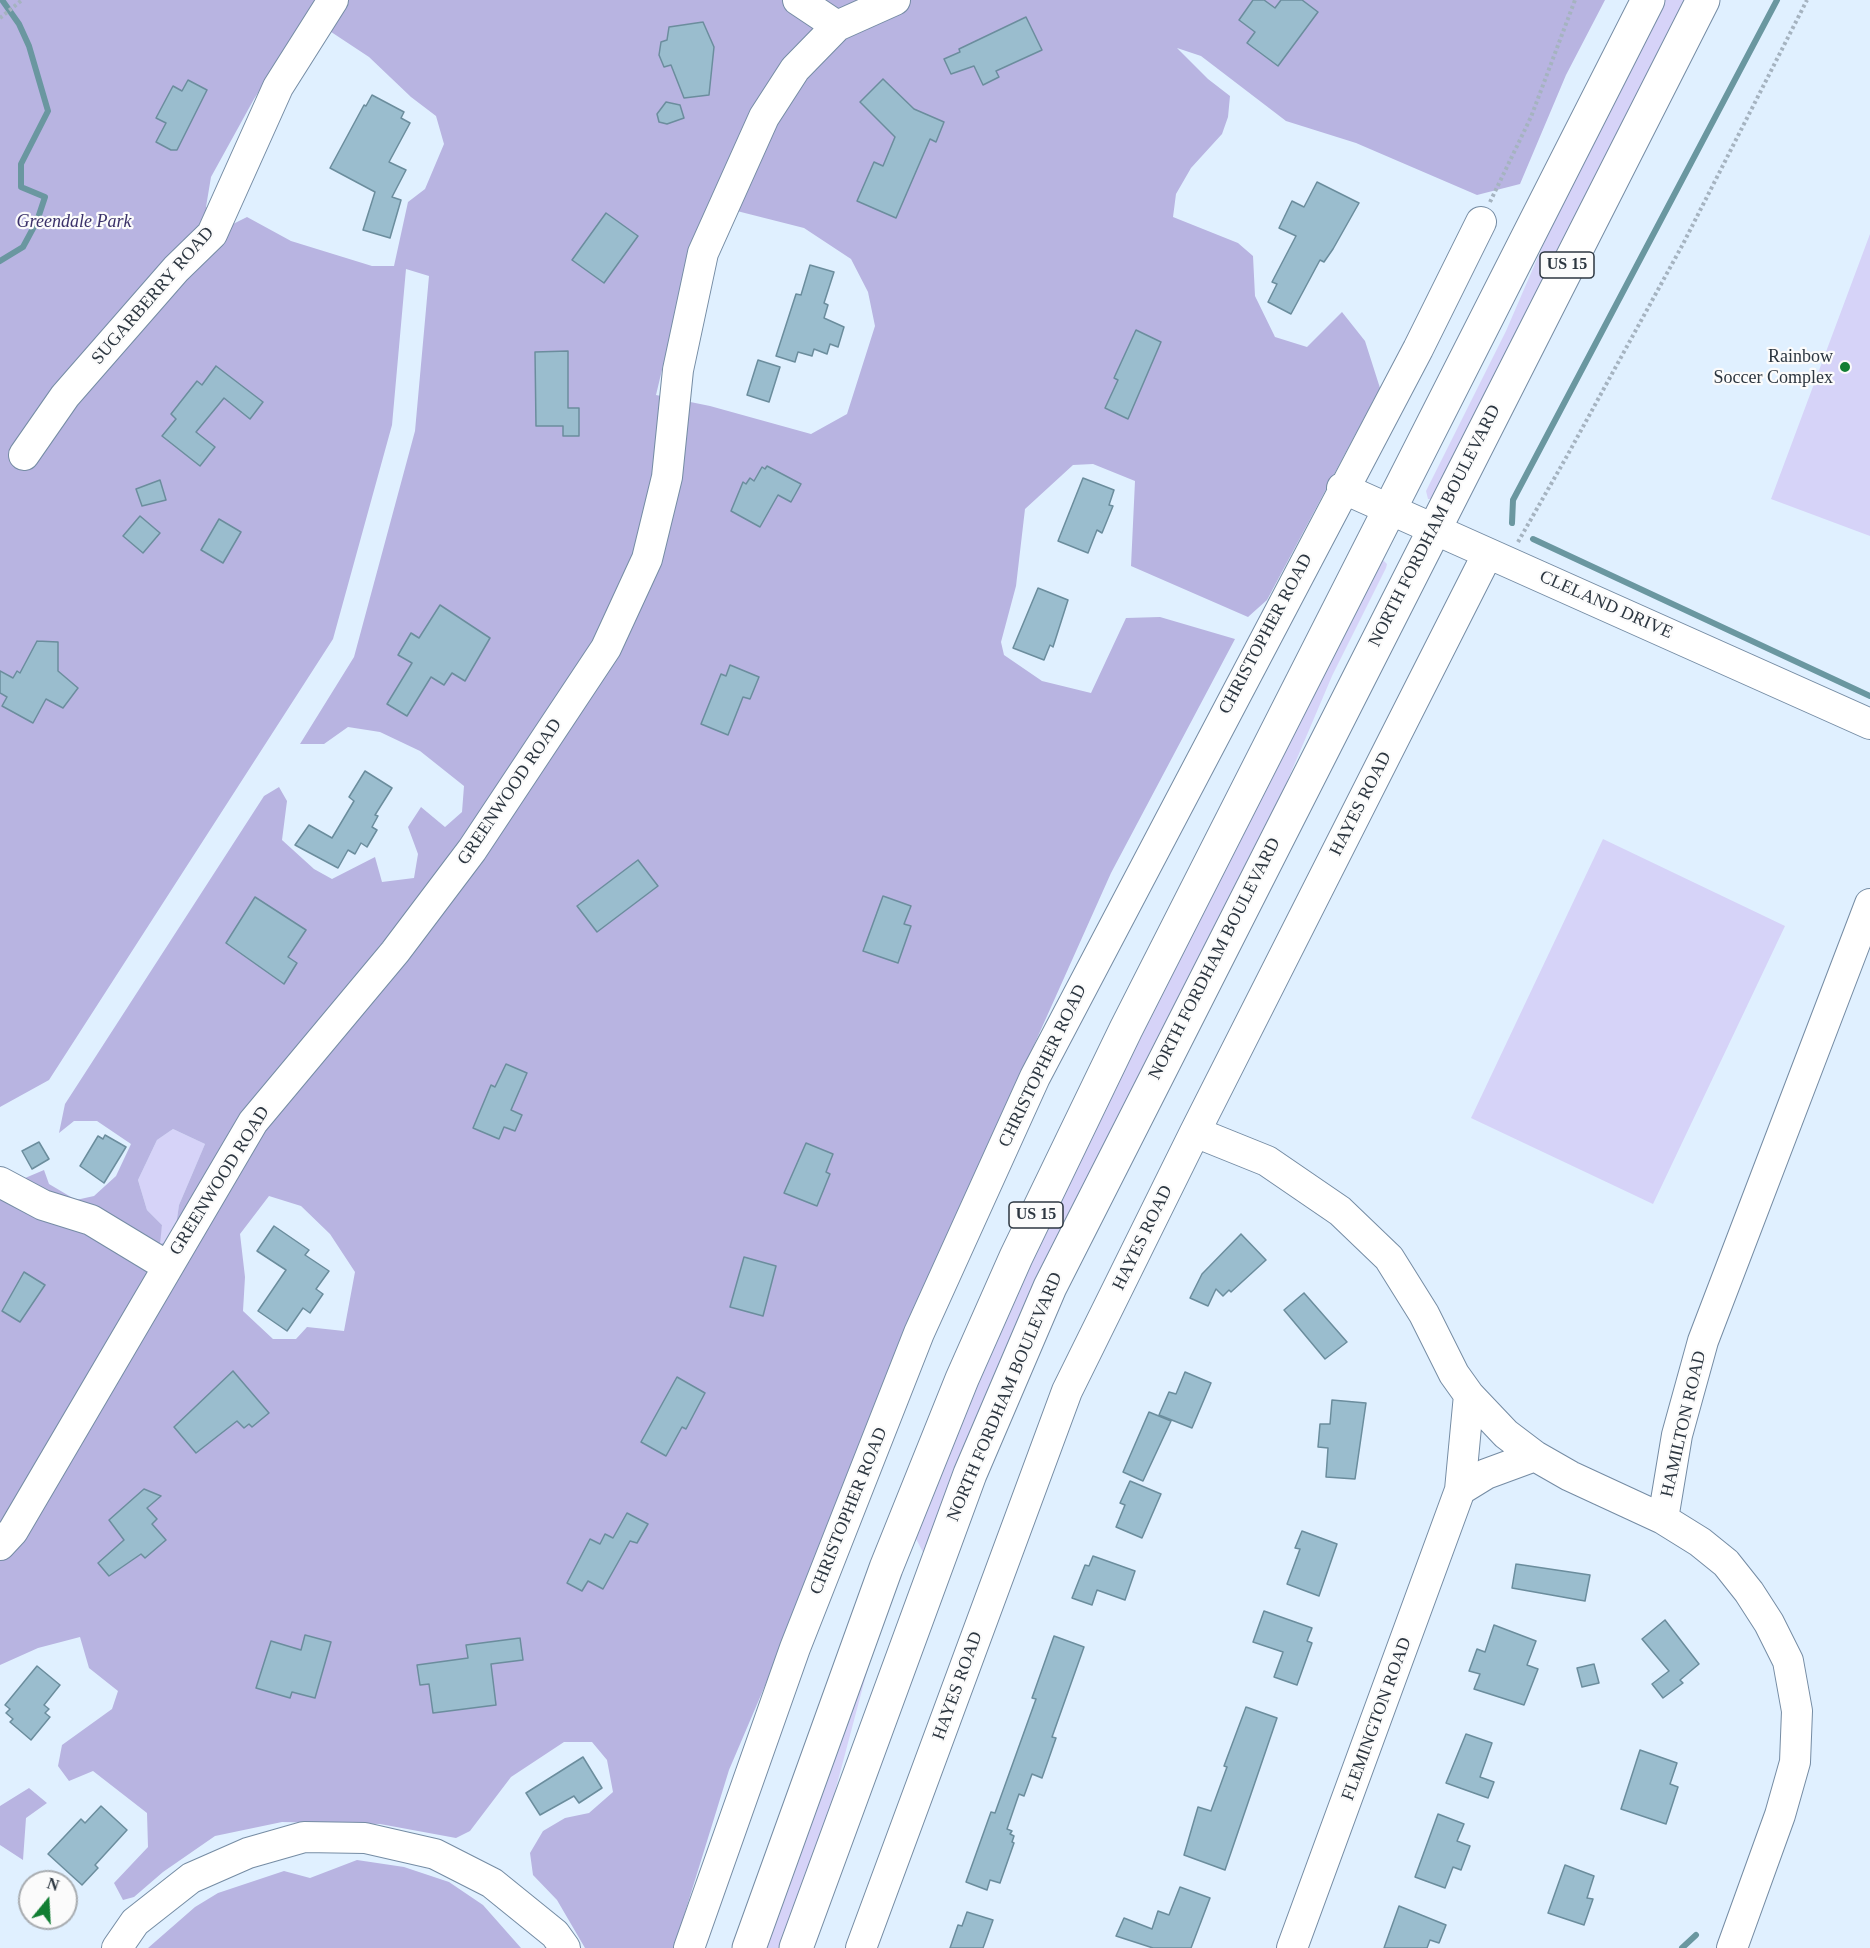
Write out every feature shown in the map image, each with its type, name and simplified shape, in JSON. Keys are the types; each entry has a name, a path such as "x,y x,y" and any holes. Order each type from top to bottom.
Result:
{"highway":[{"name":"US 15","path":"749,1948 891,1557 962,1379 1041,1204 1131,1018 1648,0"},
{"name":"NORTH FORDHAM BOULEVARD","path":"796,1948 970,1474 1050,1287 1703,0"},
{"path":"891,1557 906,1565 909,1581 901,1617 899,1666"}],"street":[{"name":"SUGARBERRY ROAD","path":"24,455 65,396 176,269 212,234 278,87 333,0"},
{"path":"798,0 837,26"},
{"name":"GREENWOOD ROAD","path":"0,1545 13,1531 253,1122 395,952 472,850 606,648 647,559 667,477 678,370 703,253 764,117 795,69 837,26 894,0"},
{"name":"CHRISTOPHER ROAD","path":"689,1948 795,1648 951,1260 1035,1077 1342,488 1418,349 1480,222"},
{"name":"CLELAND DRIVE","path":"1342,488 1870,724"},
{"name":"HAYES ROAD","path":"861,1948 1067,1391 1195,1132 1497,558"},
{"name":"HAMILTON ROAD","path":"1732,1948 1780,1815 1795,1762 1797,1711 1788,1661 1769,1623 1749,1592 1726,1563 1700,1542 1663,1519 1677,1435 1703,1341 1870,904"},
{"path":"1195,1132 1267,1161 1340,1211 1389,1258 1468,1395 1506,1434 1535,1456 1570,1476 1663,1519"},
{"path":"0,1182 43,1205 91,1220 167,1266"},
{"name":"FLEMINGTON ROAD","path":"1292,1948 1460,1490 1468,1395"},
{"path":"1460,1490 1486,1474 1535,1456"},
{"path":"117,1948 135,1922 191,1878 248,1853 304,1836 365,1838 435,1854 492,1883 555,1934 565,1948"}],"path":[{"path":"0,18 22,0"},
{"path":"1480,222 1531,117 1575,0"},
{"path":"1497,558 1677,255 1807,0"}],"shaded area":[{"path":"1661,0 1689,0 1432,499 1428,499 1426,491 1506,331 1579,162"},
{"name":"Rainbow Soccer Complex","path":"1870,234 1870,536 1771,499"},
{"path":"1382,559 1387,564 1386,568 1332,676 1278,803 926,1558 912,1531 1028,1257"},
{"path":"1603,839 1785,926 1653,1204 1471,1118"},
{"path":"173,1129 205,1144 179,1205 174,1240 159,1244 162,1225 147,1210 138,1180 157,1140"},
{"path":"886,1600 820,1848 785,1948 760,1948"}],"green space":[{"name":"Greendale Park","path":"0,0 1605,0 1566,75 1520,184 1477,195 1356,143 1286,121 1201,56 1177,48 1208,79 1230,96 1228,117 1222,134 1191,168 1176,194 1173,217 1238,243 1253,256 1255,296 1275,337 1307,347 1342,312 1365,341 1380,388 1267,600 1248,617 1131,566 1135,481 1093,464 1073,465 1025,509 1016,586 1001,642 1004,655 1042,681 1091,693 1126,618 1160,617 1235,639 1111,873 898,1349 813,1573 729,1770 674,1948 585,1948 557,1900 533,1875 530,1853 543,1831 565,1818 589,1813 613,1792 607,1760 592,1742 564,1742 511,1777 470,1831 456,1838 380,1824 282,1822 215,1836 163,1872 134,1897 123,1900 114,1883 148,1847 147,1813 93,1771 69,1781 58,1766 62,1745 112,1709 118,1691 89,1668 80,1637 38,1648 0,1665 0,1171 18,1181 44,1170 49,1184 76,1200 94,1196 116,1176 131,1144 97,1121 74,1121 59,1133 65,1104 264,796 279,787 287,801 282,840 314,869 332,879 375,857 382,882 414,878 418,854 408,827 421,807 445,827 462,812 464,786 420,751 380,732 348,727 324,744 300,744 354,657 415,431 429,276 406,269 392,425 333,639 49,1080 0,1107","holes":["307,16 369,57 411,97 436,116 444,144 425,189 408,202 394,266 372,266 291,241 247,217 233,224 206,207 211,177 254,99","733,210 804,228 851,259 868,292 875,326 847,414 811,434 710,406 656,395 677,307","173,1129 205,1144 179,1205 174,1239 160,1244 162,1225 147,1210 138,1180 157,1140","269,1196 301,1206 330,1234 355,1272 344,1331 307,1327 296,1339 273,1339 243,1311 245,1277 240,1234"]},
{"path":"29,1788 47,1803 26,1818 23,1860 0,1845 0,1806"},
{"path":"357,1860 404,1867 449,1882 483,1905 521,1948 148,1948 195,1907 218,1893 284,1871 310,1878"}],"building":[{"path":"1253,0 1264,0 1275,8 1281,0 1302,0 1318,12 1278,66 1247,43 1255,32 1239,20"},
{"path":"1026,17 1042,50 996,71 999,77 983,85 974,66 951,74 944,59 960,52 959,49"},
{"path":"703,22 714,47 709,95 684,98 671,65 664,67 659,55 661,42 667,40 669,27"},
{"path":"883,79 914,109 944,122 936,142 930,139 896,218 857,201 874,162 883,166 895,137 860,102"},
{"path":"188,80 207,90 177,150 171,150 156,142 166,123 156,118 173,86 182,91"},
{"path":"372,95 404,112 401,118 410,123 389,162 406,170 392,197 401,200 390,238 363,230 375,192 330,168 364,105 366,106"},
{"path":"666,102 680,105 684,118 667,124 659,122 657,114"},
{"path":"1317,182 1359,203 1333,249 1324,262 1320,260 1291,314 1268,302 1277,284 1272,282 1296,236 1279,228 1292,201 1304,207"},
{"path":"606,213 638,236 604,283 572,260"},
{"path":"810,265 834,272 824,303 828,305 824,318 844,327 838,347 830,344 827,354 814,349 812,356 798,352 795,362 776,356 796,294 801,295"},
{"path":"1136,330 1161,342 1128,419 1105,408 1118,380 1114,378"},
{"path":"568,351 568,408 579,408 579,436 563,436 563,426 536,426 535,352"},
{"path":"758,360 780,367 769,402 747,395"},
{"path":"216,366 263,402 250,419 224,398 196,432 215,447 200,466 162,436 176,419 171,414 197,381 202,385"},
{"path":"767,466 801,484 791,502 778,495 760,527 731,511 743,482 746,484 750,478 754,481 762,467 765,469"},
{"path":"1083,478 1114,490 1109,505 1113,506 1102,533 1097,530 1088,553 1058,541"},
{"path":"160,480 166,500 142,506 136,489"},
{"path":"140,516 160,533 143,553 123,536"},
{"path":"219,519 241,532 223,563 201,550"},
{"path":"1038,588 1068,600 1053,647 1050,645 1044,660 1013,648"},
{"path":"440,605 490,638 465,681 452,673 444,685 431,677 407,716 387,704 412,663 398,655 411,633 419,638"},
{"path":"37,641 58,642 58,671 78,688 63,708 46,699 33,723 2,706 7,697 0,693 0,671 13,678 17,671 20,673"},
{"path":"730,665 759,677 750,699 743,697 728,735 701,724 721,674 726,676"},
{"path":"365,771 392,788 375,815 378,816 372,827 377,830 367,847 361,843 355,854 348,850 338,868 295,845 309,825 332,838 354,801 349,797"},
{"path":"638,860 658,886 597,932 577,906"},
{"path":"883,896 911,906 904,924 911,926 898,963 863,951"},
{"path":"255,897 306,930 288,957 297,963 284,984 226,943"},
{"path":"506,1064 527,1073 511,1110 522,1115 515,1131 504,1127 499,1139 473,1128 491,1085 495,1087"},
{"path":"105,1135 126,1147 104,1183 80,1166 98,1136 103,1139"},
{"path":"39,1142 49,1159 32,1169 22,1151"},
{"path":"806,1143 833,1154 826,1172 830,1174 817,1206 784,1193"},
{"path":"274,1226 309,1250 305,1255 329,1271 316,1289 323,1294 310,1313 303,1308 287,1331 258,1311 286,1270 257,1251"},
{"path":"1241,1234 1266,1260 1231,1292 1229,1290 1223,1296 1216,1289 1208,1306 1190,1298 1202,1274"},
{"path":"744,1257 776,1266 763,1316 730,1307"},
{"path":"24,1272 45,1285 20,1322 2,1311"},
{"path":"1304,1293 1347,1342 1325,1359 1284,1310"},
{"path":"233,1371 269,1413 252,1427 249,1424 244,1428 237,1421 196,1453 174,1427"},
{"path":"1185,1372 1211,1383 1192,1428 1159,1415 1169,1392 1176,1394"},
{"path":"677,1377 705,1393 686,1429 682,1427 666,1456 641,1442"},
{"path":"1332,1400 1366,1403 1355,1479 1326,1477 1328,1448 1318,1447 1320,1424 1330,1424"},
{"path":"1149,1412 1171,1421 1143,1481 1123,1472"},
{"path":"1130,1481 1161,1494 1142,1538 1116,1527 1125,1505 1120,1503"},
{"path":"144,1489 161,1496 147,1508 157,1519 152,1524 166,1540 145,1558 141,1554 109,1576 98,1563 124,1540 109,1520"},
{"path":"627,1513 648,1524 637,1543 630,1541 603,1589 588,1581 582,1591 567,1583 590,1539 600,1544 605,1534 613,1538"},
{"path":"1302,1531 1337,1544 1319,1596 1287,1584 1300,1549 1295,1548"},
{"path":"1093,1556 1135,1571 1125,1600 1097,1590 1092,1605 1072,1598 1085,1565 1089,1566"},
{"path":"1516,1564 1590,1575 1585,1601 1512,1588"},
{"path":"1264,1611 1312,1628 1307,1641 1312,1643 1297,1685 1274,1677 1283,1652 1253,1642"},
{"path":"1665,1620 1699,1664 1680,1680 1683,1683 1663,1698 1652,1684 1669,1671 1642,1639"},
{"path":"1494,1625 1536,1641 1527,1665 1538,1669 1524,1705 1474,1689 1480,1674 1469,1671 1477,1649 1485,1652"},
{"path":"305,1635 331,1642 315,1698 292,1692 290,1698 256,1688 271,1641 301,1650"},
{"path":"1054,1636 1084,1647 1052,1737 1056,1738 1042,1778 1032,1774 1024,1796 1019,1794 1007,1829 1012,1831 1010,1834 1014,1836 1012,1842 1014,1843 1000,1883 990,1880 987,1890 966,1882 991,1812 995,1813 1036,1699 1032,1698"},
{"path":"520,1638 523,1660 491,1664 496,1705 433,1713 429,1684 420,1685 417,1665 468,1658 466,1645"},
{"path":"1594,1664 1599,1683 1582,1687 1577,1668"},
{"path":"37,1666 60,1685 44,1705 49,1709 45,1713 50,1717 31,1740 10,1722 13,1719 6,1713 10,1709 5,1705"},
{"path":"1246,1707 1277,1718 1225,1870 1184,1855 1198,1807 1211,1811 1227,1767 1224,1766"},
{"path":"1466,1734 1492,1743 1480,1777 1494,1782 1488,1798 1446,1783"},
{"path":"1640,1750 1677,1763 1670,1784 1678,1787 1666,1824 1621,1809"},
{"path":"583,1757 602,1788 579,1803 574,1796 540,1815 526,1793"},
{"path":"101,1806 127,1830 95,1865 98,1868 82,1885 78,1881 78,1870 66,1870 48,1854 81,1819 85,1823"},
{"path":"1438,1814 1464,1824 1457,1841 1470,1846 1461,1870 1453,1867 1445,1888 1415,1877"},
{"path":"1565,1865 1594,1876 1587,1898 1593,1899 1584,1925 1548,1913"},
{"path":"1180,1887 1210,1898 1191,1948 1153,1948 1116,1936 1124,1918 1152,1929 1158,1911 1169,1915"},
{"path":"1399,1906 1446,1925 1439,1943 1430,1940 1427,1948 1384,1948"},
{"path":"967,1912 993,1920 983,1948 950,1948 958,1925 962,1926"}],"waterway":[{"path":"0,261 23,247 37,221 45,197 21,187 21,164 48,111 29,46 19,24 2,0"},
{"path":"1512,523 1513,500 1777,0"},
{"path":"1533,539 1870,696"},
{"path":"1682,1948 1696,1935"}],"place":[{"name":"Rainbow Soccer Complex","path":"1845,367"}]}
